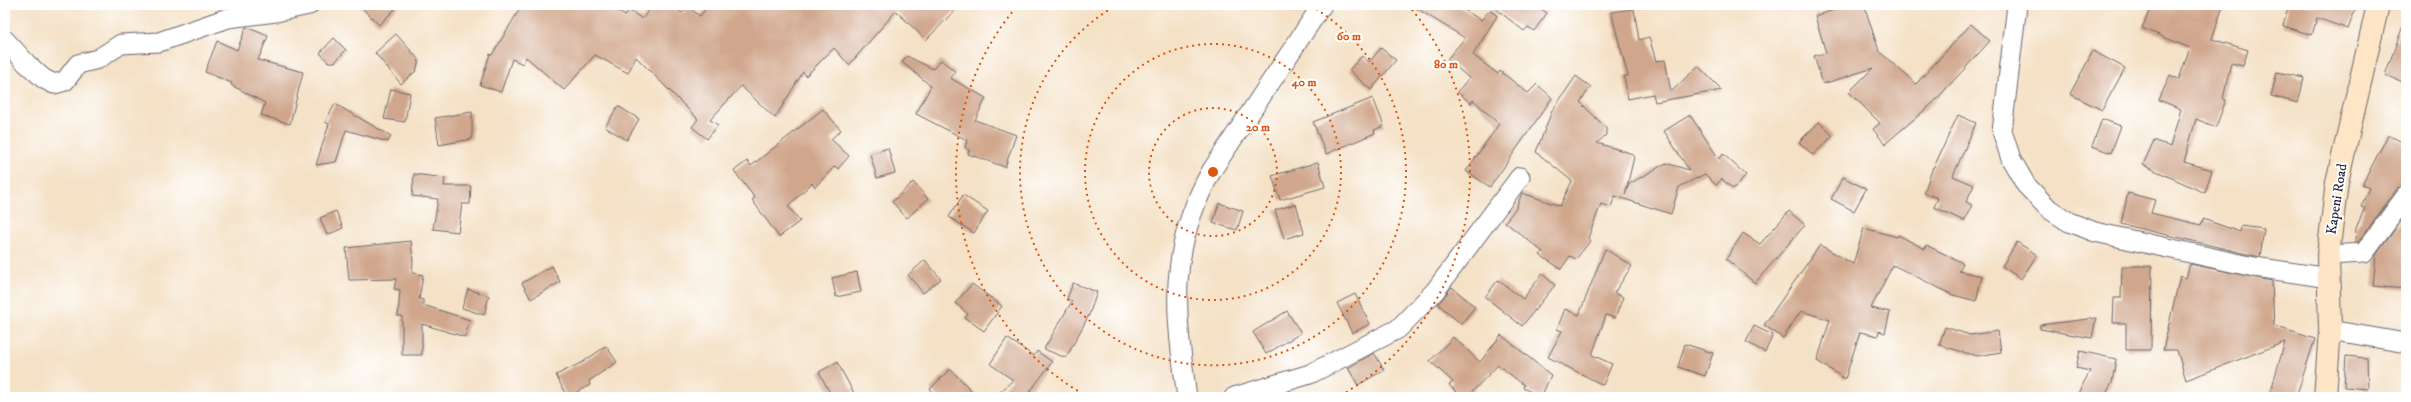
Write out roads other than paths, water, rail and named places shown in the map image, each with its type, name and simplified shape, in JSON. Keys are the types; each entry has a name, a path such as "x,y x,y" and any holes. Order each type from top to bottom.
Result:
{"main road":[{"name":"Kapeni Road","path":"2325,397 2330,330 2330,278 2328,255 2338,182 2378,5"}],"street":[{"path":"5,40 26,63 44,79 54,84 65,81 78,64 98,59 121,44 159,42 228,18 276,12 309,5"},
{"path":"1187,397 1178,333 1177,277 1187,224 1199,193 1212,170 1322,5"},
{"path":"2017,5 2002,131 2011,159 2022,178 2049,209 2069,222 2095,232 2254,267 2330,278"},
{"path":"1234,397 1310,374 1398,329 1435,291 1520,177"},
{"path":"2328,255 2364,253 2406,196"},
{"path":"2330,330 2406,343"}]}
